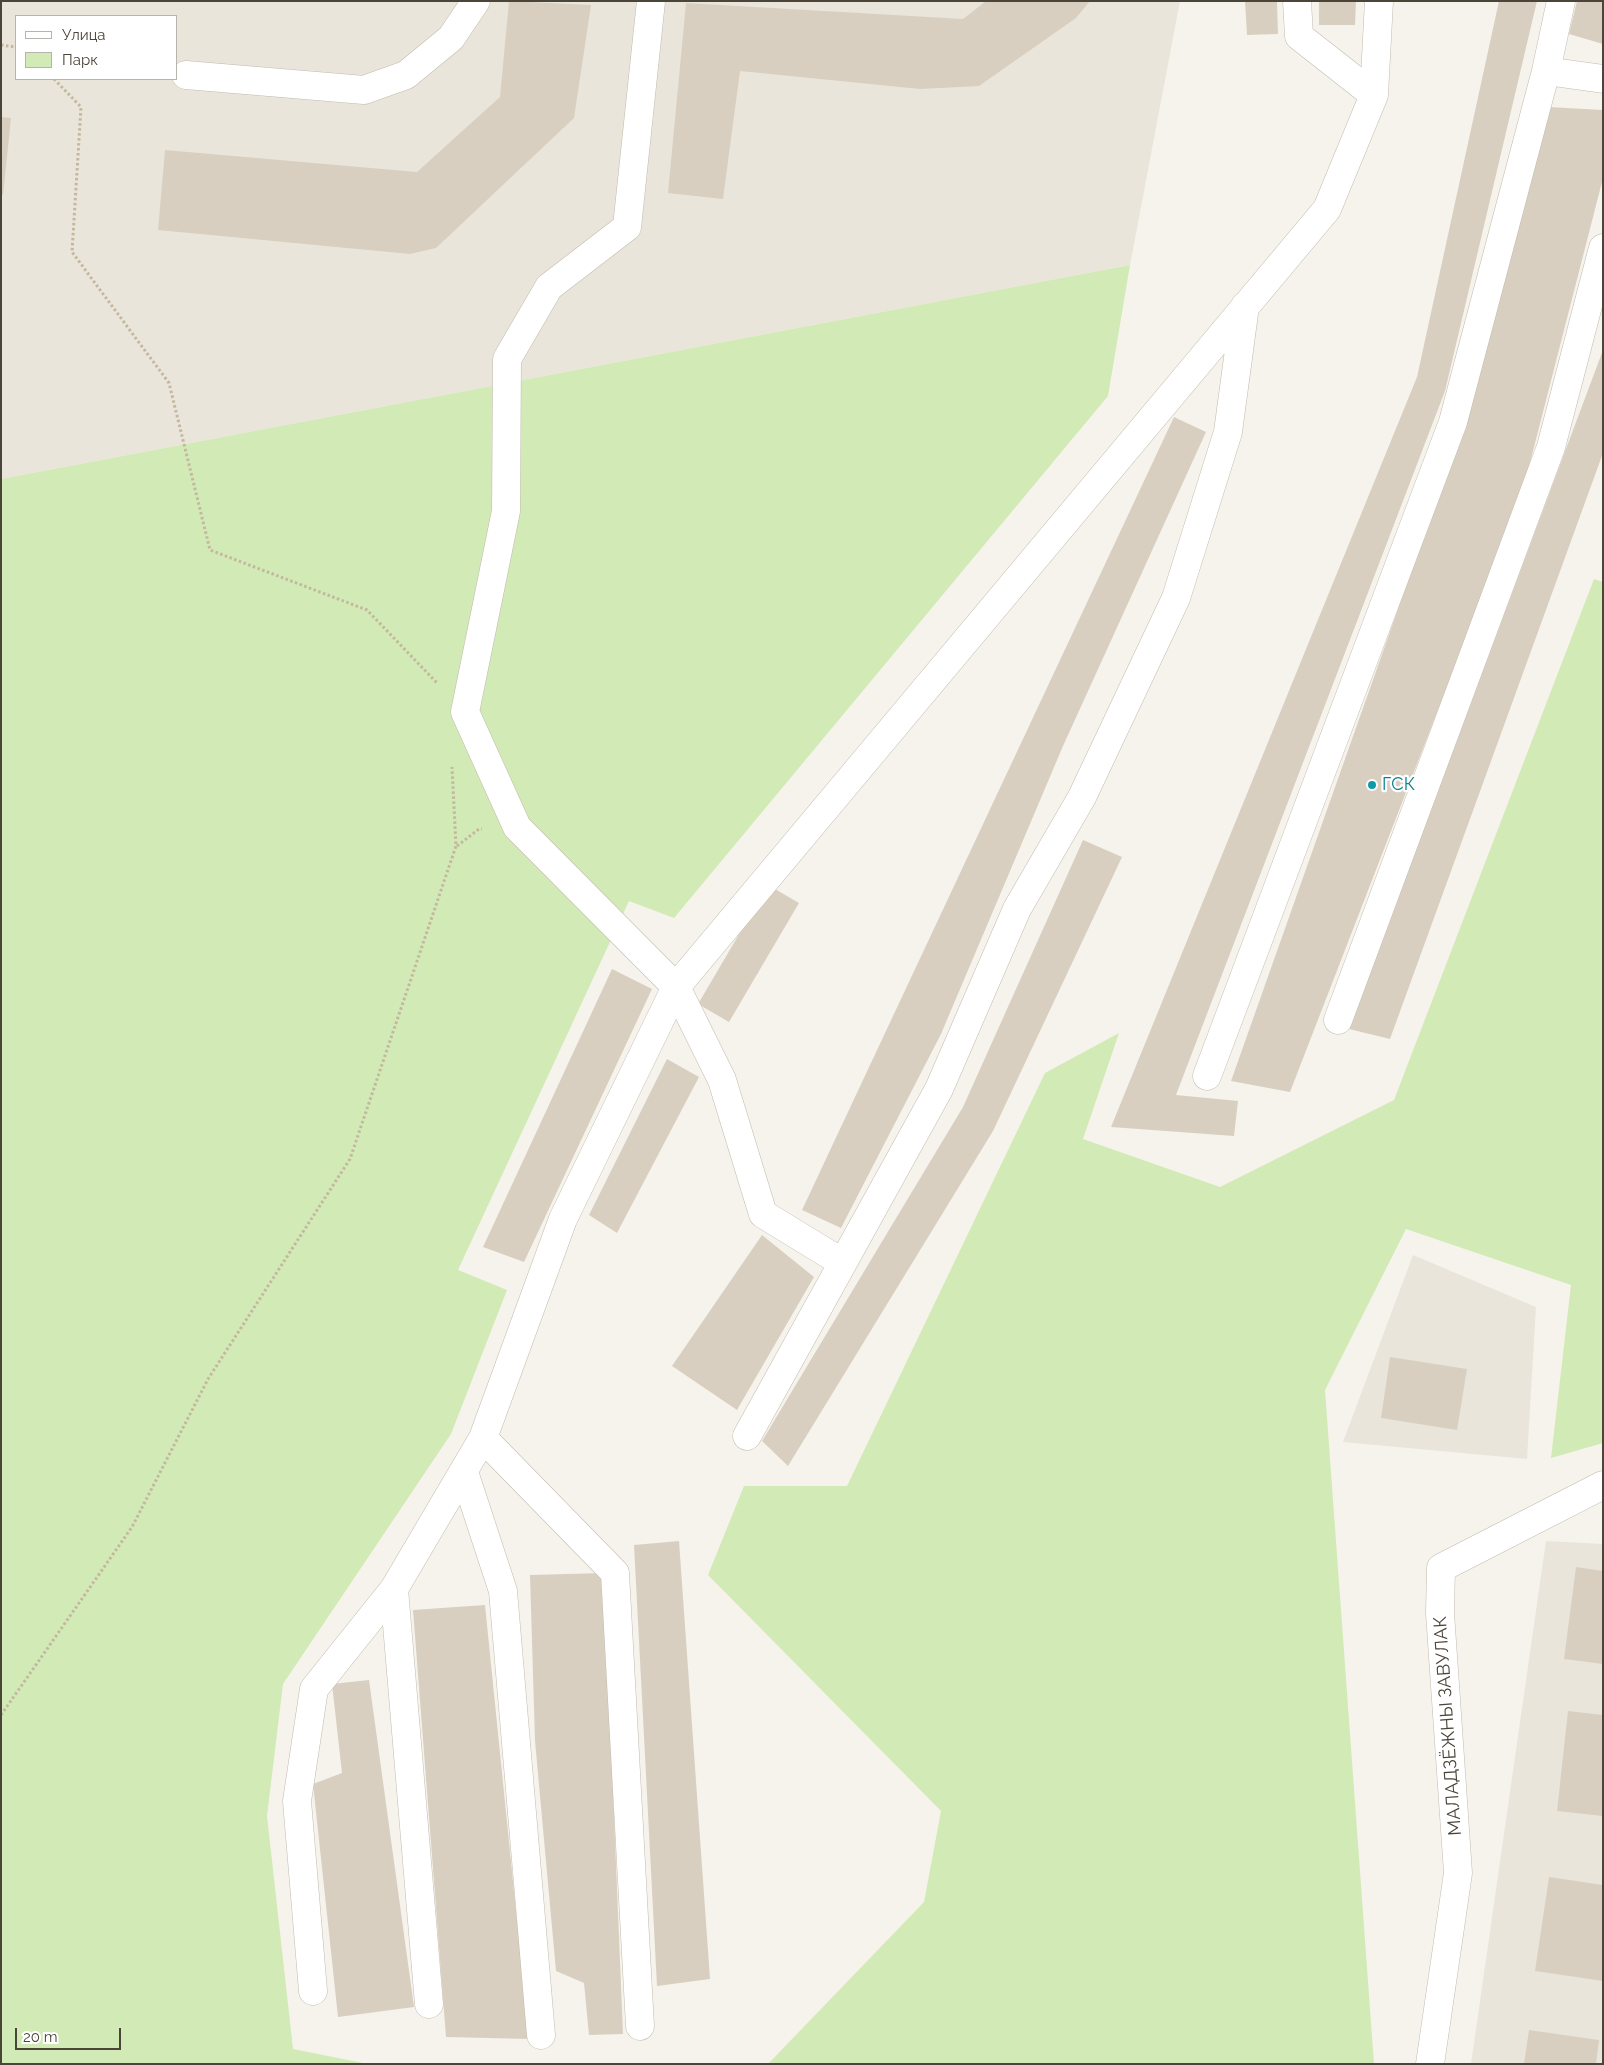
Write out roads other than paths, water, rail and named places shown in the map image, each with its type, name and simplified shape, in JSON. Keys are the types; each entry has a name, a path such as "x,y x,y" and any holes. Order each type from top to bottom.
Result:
{"street":[{"path":"186,75 364,90 406,75 451,38 476,1"},
{"path":"651,1 627,227 550,287 507,359 506,511 465,712 517,827 676,988 722,1080 763,1214 843,1263"},
{"path":"1297,1 1299,36 1374,95"},
{"path":"313,1991 297,1801 314,1689 394,1589 483,1438 563,1219 676,988 1327,208 1374,95 1379,1"},
{"path":"1207,1076 1453,422 1546,71 1561,1"},
{"path":"1546,71 1603,79"},
{"path":"1338,1020 1551,447 1603,248"},
{"path":"747,1436 940,1089 1017,909 1082,797 1176,598 1228,432 1245,306"},
{"path":"483,1438 615,1573 640,2026"},
{"path":"464,1472 503,1591 541,2034"},
{"name":"МАЛАДЗЁЖНЫ ЗАВУЛАК","path":"1430,2064 1458,1873 1440,1613 1441,1568 1603,1485"},
{"path":"394,1589 429,2004"}],"place":[{"name":"ГСК","path":"1372,785"}]}
